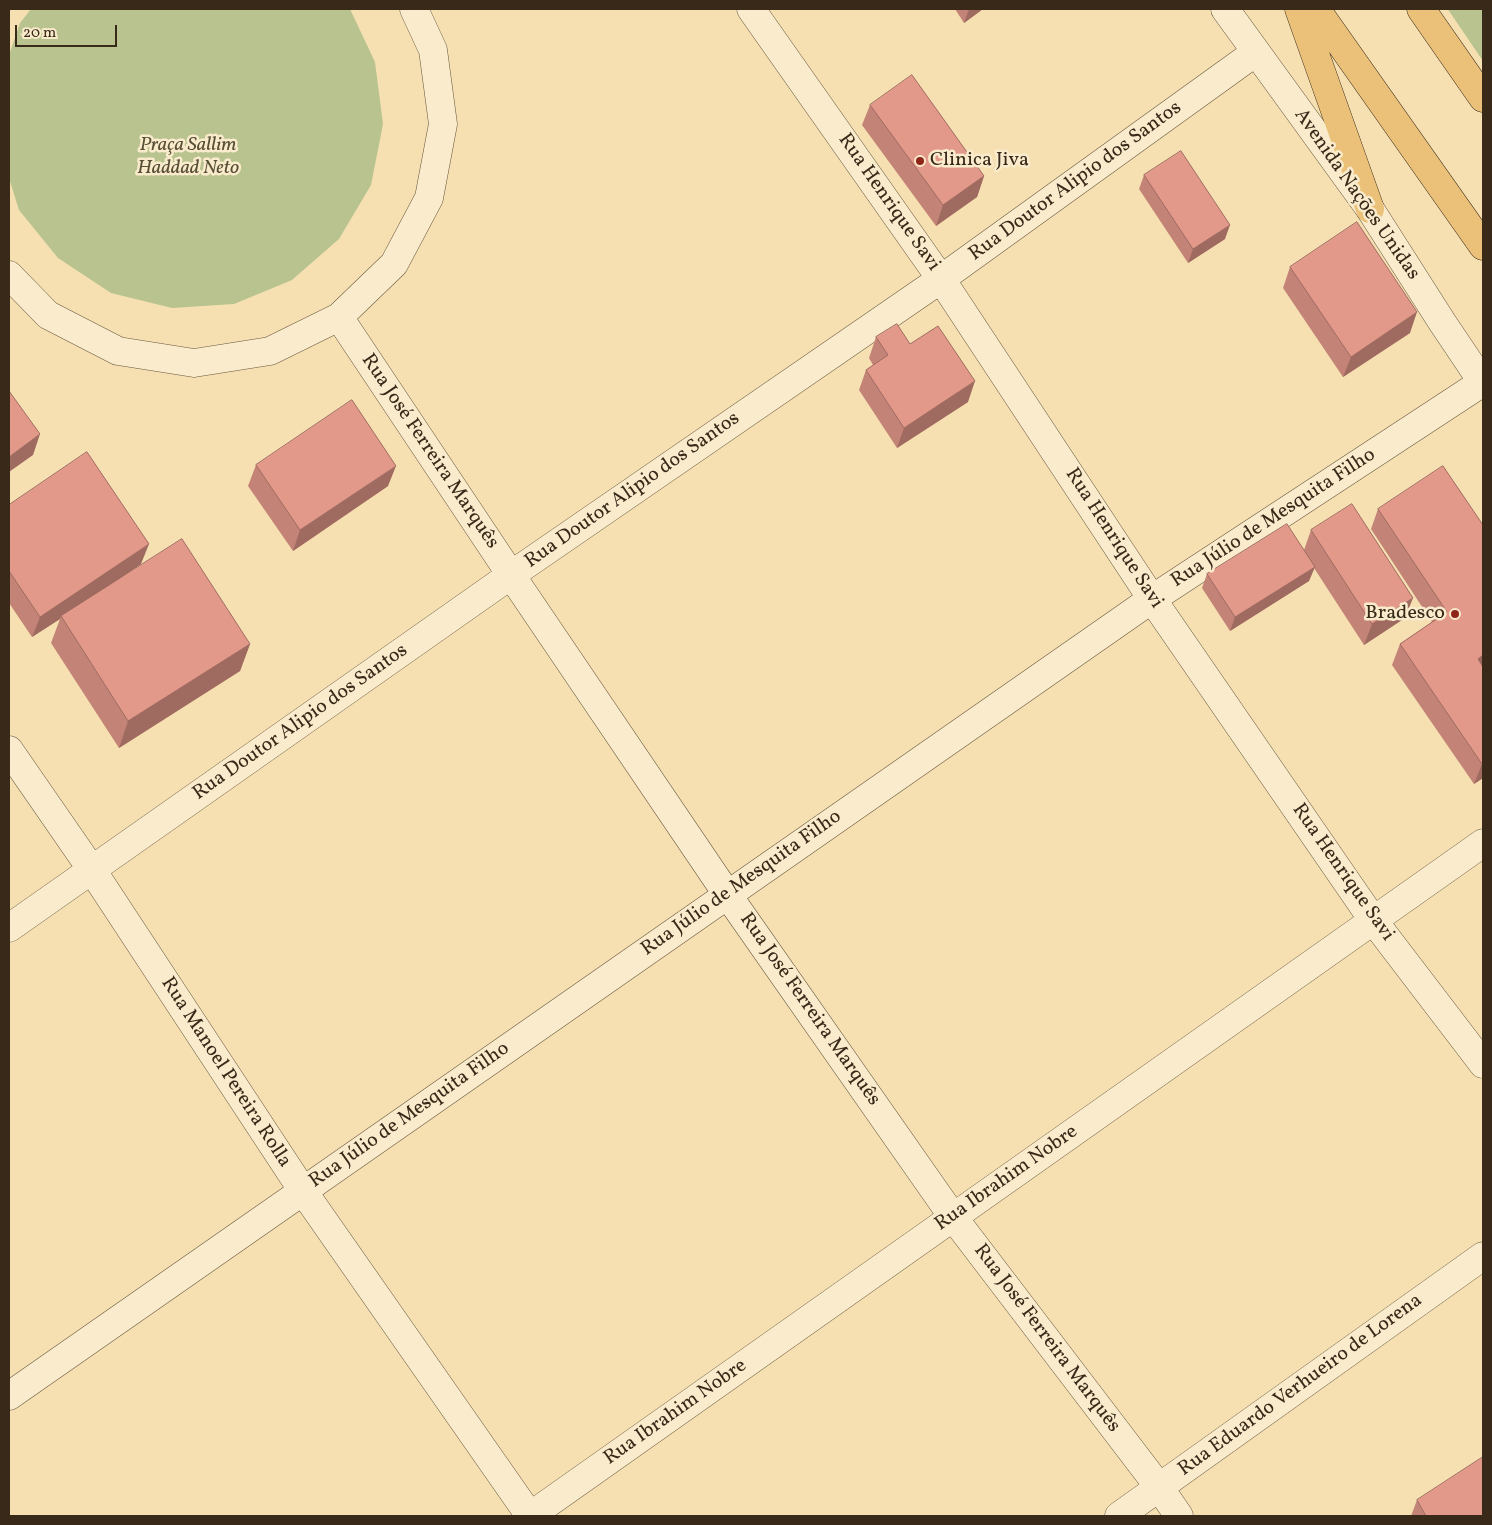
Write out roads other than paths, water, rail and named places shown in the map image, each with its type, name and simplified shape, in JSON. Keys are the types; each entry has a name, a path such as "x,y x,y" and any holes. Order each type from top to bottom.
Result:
{"main road":[{"path":"1298,9 1370,209"},
{"path":"1316,9 1483,246"},
{"path":"1421,9 1483,98"}],"street":[{"path":"9,275 48,315 118,351 194,363 270,351 340,317 394,264 429,198 443,124 433,50 414,9"},
{"name":"Rua Henrique Savi","path":"750,9 942,279 1152,599 1373,920 1483,1064"},
{"name":"Avenida Nações Unidas","path":"1225,9 1370,209 1483,383"},
{"name":"Rua Doutor Alipio dos Santos","path":"9,928 511,575 942,279 1256,52"},
{"name":"Rua José Ferreira Marquês","path":"340,317 511,575 728,894 953,1217 1159,1487 1179,1516"},
{"name":"Rua Júlio de Mesquita Filho","path":"9,1396 1152,599 1483,383"},
{"name":"Rua Manoel Pereira Rolla","path":"9,750 92,870 303,1191 530,1516"},
{"name":"Rua Ibrahim Nobre","path":"530,1516 1483,843"},
{"name":"Rua Eduardo Verhueiro de Lorena","path":"1120,1516 1483,1256"}],"place":[{"name":"Clinica Jiva","path":"920,161"},
{"name":"Bradesco","path":"1455,614"}],"park label":[{"name":"Praça Sallim Haddad Neto","path":"188,158"}]}
